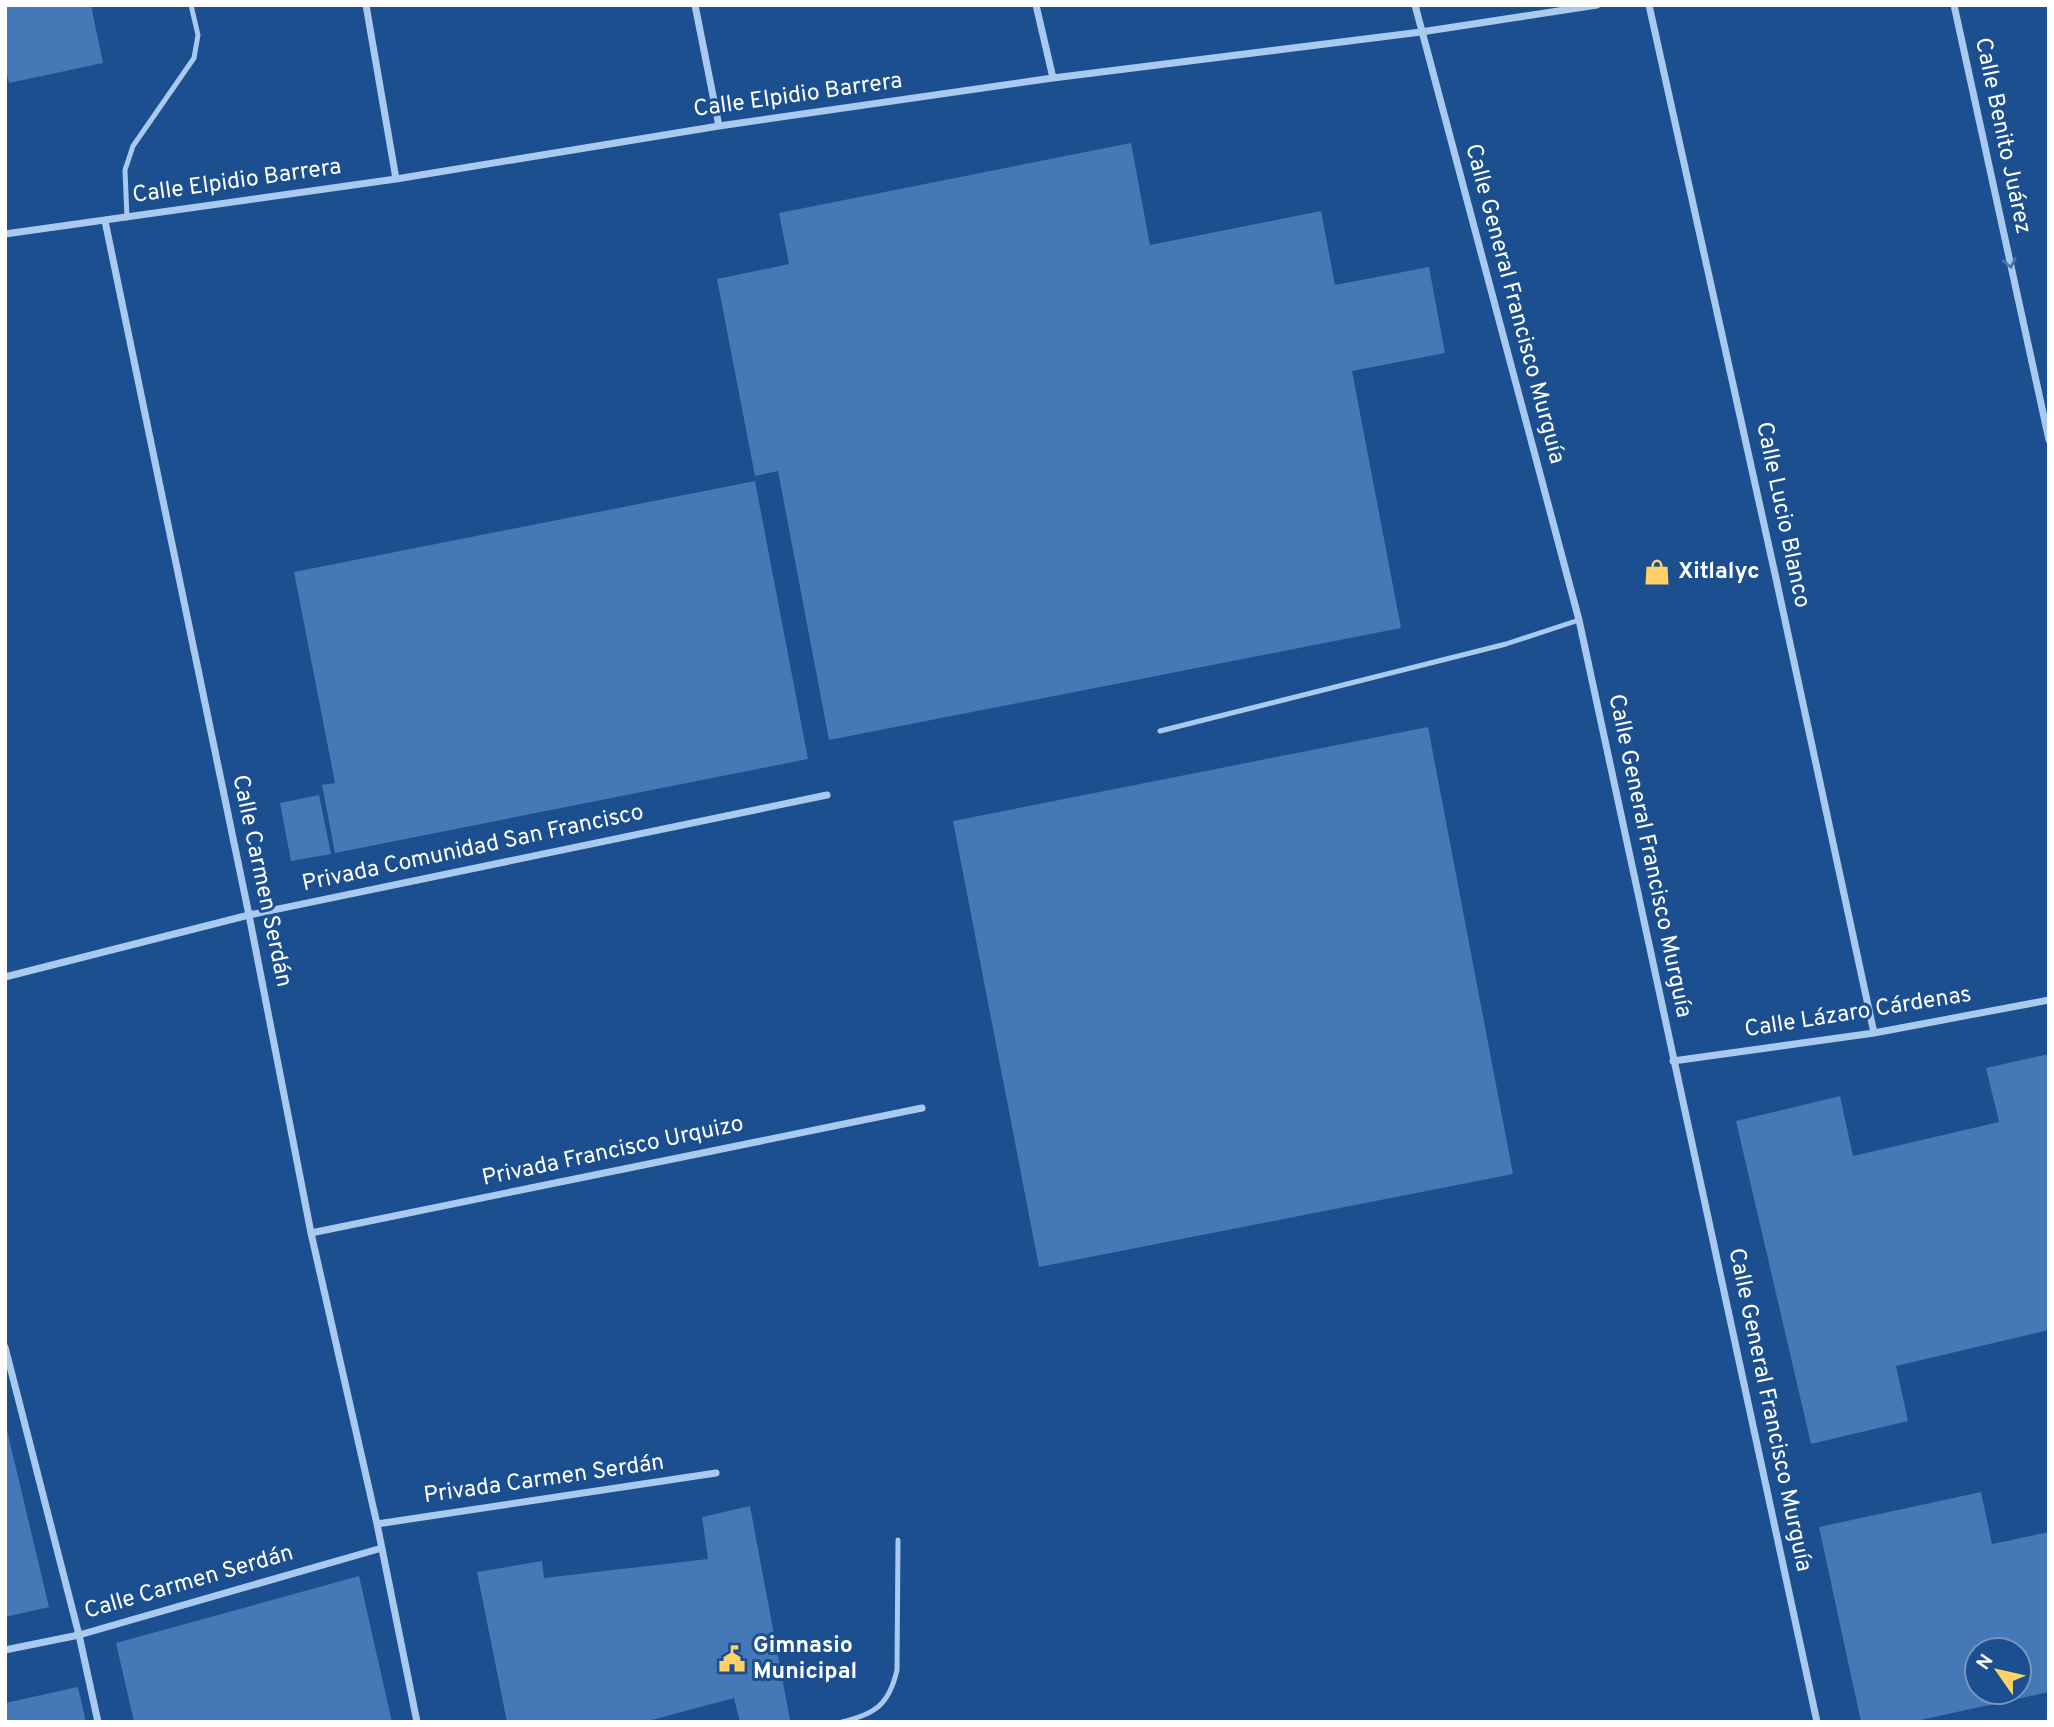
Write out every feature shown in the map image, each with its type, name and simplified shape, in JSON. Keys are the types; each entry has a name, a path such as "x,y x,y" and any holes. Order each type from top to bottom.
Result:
{"street":[{"path":"366,5 396,178"},
{"path":"695,5 719,126"},
{"path":"1036,5 1053,78"},
{"name":"Calle General Francisco Murguía","path":"1415,5 1579,620 1817,1722"},
{"name":"Calle Elpidio Barrera","path":"5,234 396,178 719,126 1053,78 1421,32 1597,5"},
{"name":"Calle Lucio Blanco","path":"1649,5 1874,1033"},
{"name":"Calle Benito Juárez","path":"1954,5 2049,440"},
{"name":"Calle Carmen Serdán","path":"104,221 249,915 311,1233 377,1524 417,1722"},
{"name":"Privada Comunidad San Francisco","path":"5,977 249,915 827,795"},
{"name":"Calle Lázaro Cárdenas","path":"1673,1061 1874,1033 2049,1000"},
{"name":"Privada Francisco Urquizo","path":"311,1233 922,1108"},
{"path":"5,1347 79,1635 98,1722"},
{"name":"Privada Carmen Serdán","path":"377,1524 716,1473"},
{"name":"Calle Carmen Serdán","path":"5,1650 79,1635 382,1548"}],"lane":[{"path":"127,218 125,170 133,146 194,58 198,36 191,5"},
{"path":"1160,731 1506,644 1579,620"},
{"path":"842,1722 864,1717 877,1709 894,1685 897,1670 898,1540"}],"building":[{"path":"5,5 91,5 103,63 9,83 5,67"},
{"path":"1131,143 1150,245 1321,211 1335,285 1429,267 1445,353 1352,371 1401,628 829,740 778,471 755,476 717,279 789,264 779,213"},
{"path":"755,481 808,759 335,853 322,785 335,783 294,572"},
{"path":"1428,727 1513,1174 1039,1267 953,821"},
{"path":"319,795 331,854 291,861 280,803"},
{"path":"2049,1054 2049,1330 1896,1366 1908,1421 1811,1444 1736,1121 1840,1096 1853,1156 1999,1122 1986,1068"},
{"path":"5,1422 49,1607 5,1617"},
{"path":"1981,1492 1992,1544 2049,1532 2049,1692 2033,1695 2033,1636 1963,1636 1963,1706 1985,1706 1911,1722 1861,1722 1819,1527"},
{"path":"750,1506 790,1720 740,1722 734,1698 644,1722 507,1722 477,1572 542,1561 544,1578 708,1559 702,1517"},
{"path":"359,1576 392,1722 134,1722 116,1643"},
{"path":"78,1687 86,1722 5,1722 5,1703"}],"place":[{"name":"Xitlalyc","path":"1657,572"},
{"name":"Gimnasio Municipal","path":"732,1659"}]}
